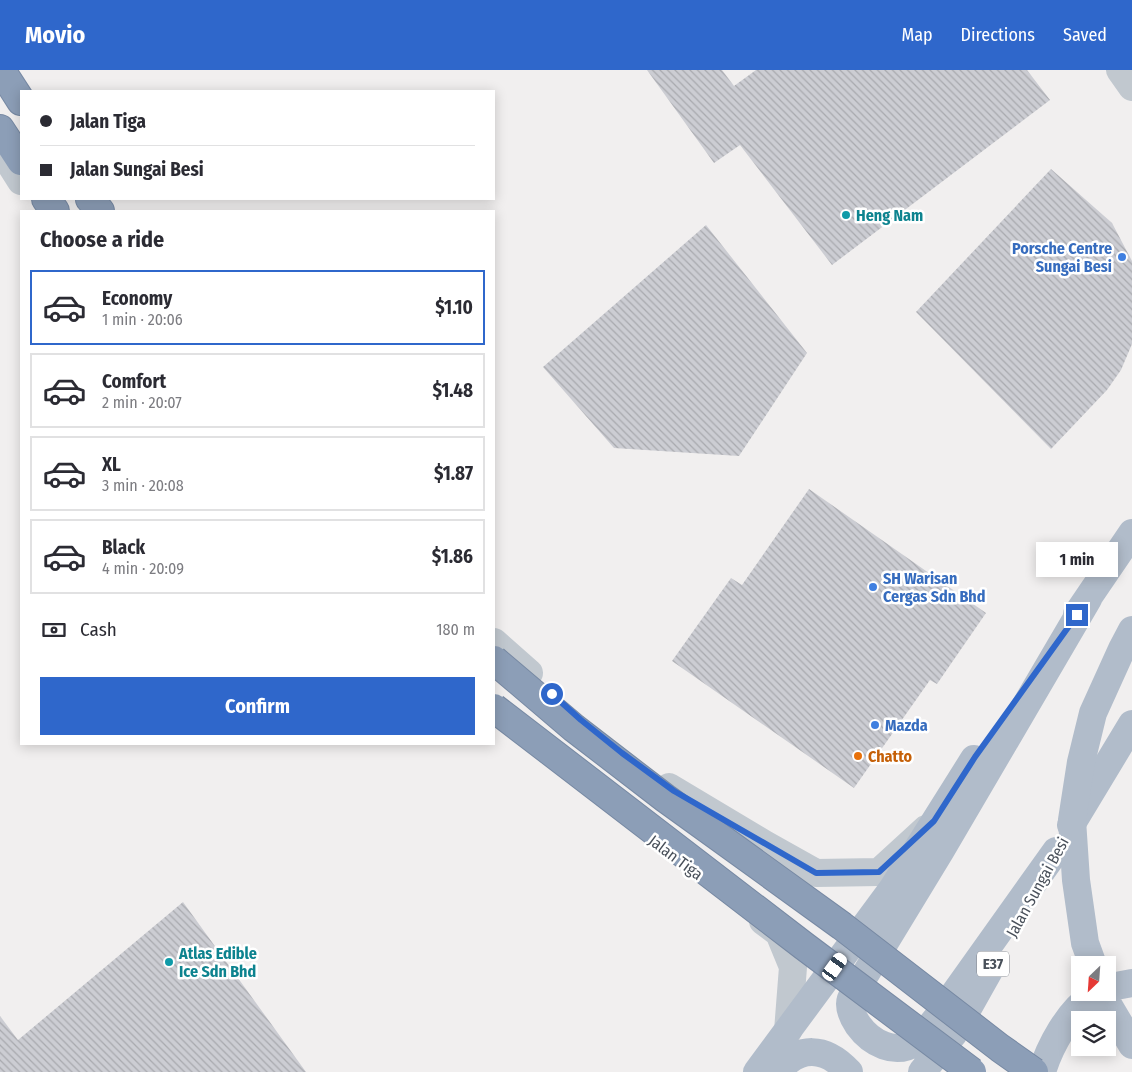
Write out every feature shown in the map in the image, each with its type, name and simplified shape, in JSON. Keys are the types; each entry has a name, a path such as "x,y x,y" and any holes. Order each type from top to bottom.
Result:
{"highway":[{"path":"1,70 20,100"},
{"path":"0,129 20,159"},
{"path":"91,200 99,210"},
{"path":"495,661 571,725 665,798 842,926 1034,1072"},
{"path":"495,709 972,1072"}],"main road":[{"path":"757,1072 893,888 975,757 1088,599 1132,533"},
{"path":"1056,852 937,1018 916,1042 894,1048 881,1045 862,1031 851,1011 850,1002 854,993 941,850 1088,599"},
{"path":"1090,956 1085,943 1076,880 1072,820 1080,762 1093,713 1132,630"},
{"name":"Jalan Sungai Besi","path":"922,1072 954,1033 1056,852 1132,724"},
{"path":"1116,986 1132,983"},
{"path":"1042,1072 1055,1040 1072,1014 1086,1001"},
{"path":"1106,1001 1132,1045"},
{"path":"777,1072 782,1065 794,1056 804,1052 818,1052 831,1057 849,1072"}],"street":[{"path":"15,70 27,90"},
{"path":"1120,70 1132,87"},
{"path":"0,148 20,180"},
{"path":"101,200 109,210"},
{"path":"495,643 581,720 674,791 816,873 879,872 934,821"},
{"name":"Jalan Tiga","path":"495,719 525,744 779,933 793,967 788,1031"}],"building":[{"name":"Heng Nam","path":"647,70 722,70 734,86 756,70 1027,70 1050,100 832,265 740,145 714,163"},
{"path":"1051,169 1112,223 1132,261 1132,344 1121,370 1107,390 1051,449 916,312"},
{"path":"706,225 807,353 739,456 614,448 543,367"},
{"path":"809,489 986,613 937,684 930,680 854,788 672,661 731,578 742,585"},
{"name":"Atlas Edible Ice Sdn Bhd","path":"183,902 306,1072 0,1072 0,1016 18,1040"}],"place":[{"name":"Heng Nam","path":"846,215"},
{"name":"Porsche Centre Sungai Besi","path":"1122,257"},
{"name":"SH Warisan Cergas Sdn Bhd","path":"873,587"},
{"name":"Mazda","path":"875,725"},
{"name":"Chatto","path":"858,756"},
{"name":"Atlas Edible Ice Sdn Bhd","path":"169,962"}],"route":[{"path":"552,694 622,753 674,791 816,873 879,872 934,821 975,757 1077,615"}]}
